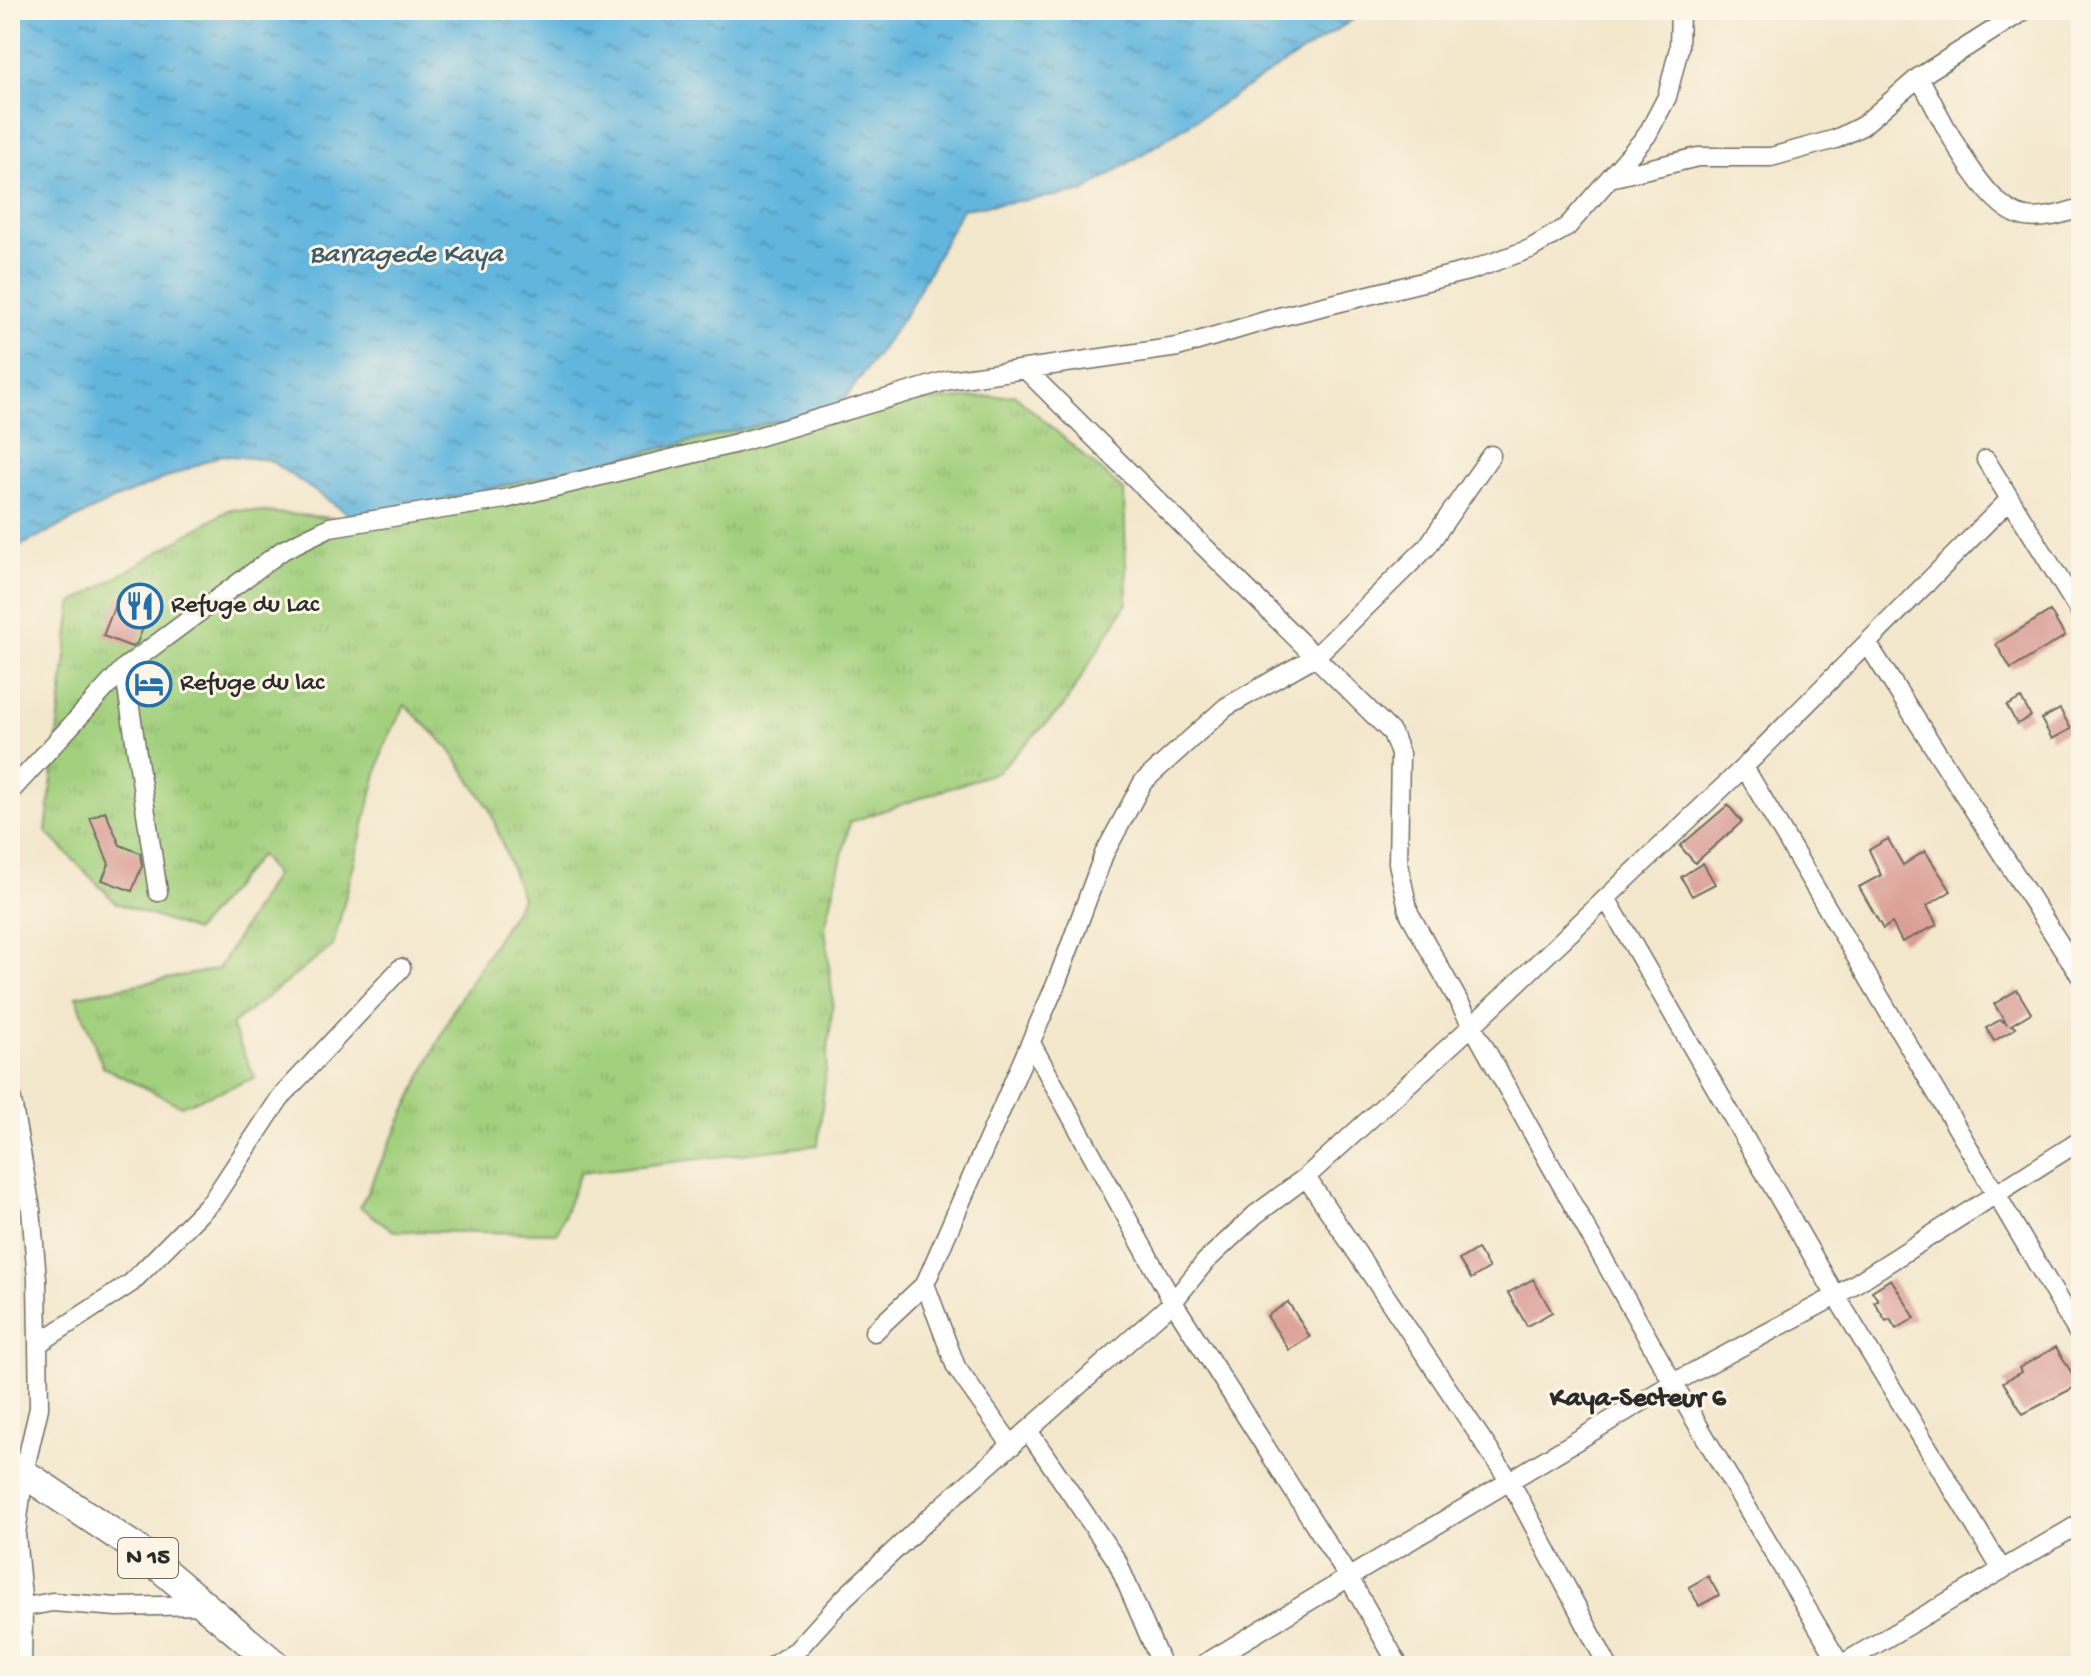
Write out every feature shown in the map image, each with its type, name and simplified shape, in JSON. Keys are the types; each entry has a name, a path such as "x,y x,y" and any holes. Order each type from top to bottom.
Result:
{"main road":[{"name":"N 15","path":"17,1468 140,1551 277,1666"}],"street":[{"path":"10,792 124,668 283,550 330,527 505,499 737,443 949,380 1178,347 1275,318 1472,270 1530,249 1567,227 1614,177 1647,135 1667,97 1679,48 1680,10"},
{"path":"1614,177 1698,157 1771,157 1836,139 1862,126 1919,77 2025,10"},
{"path":"1919,77 1972,170 2004,208 2025,217 2052,216 2081,208"},
{"path":"1026,370 1392,733 1400,754 1398,863 1409,913 1673,1383 1840,1666 2081,1523"},
{"path":"874,1332 925,1284 1031,1043 1104,854 1143,782 1226,707 1316,656 1427,547 1491,455"},
{"path":"1986,460 2081,614"},
{"path":"772,1666 795,1658 908,1538 1173,1302 1215,1252 1255,1215 1306,1177 1473,1025 1744,767 2010,499"},
{"path":"1867,643 2081,977"},
{"path":"124,668 158,892"},
{"path":"1744,767 2081,1338"},
{"path":"1606,898 1836,1296 2002,1570"},
{"path":"38,1344 131,1283 212,1201 280,1098 401,968"},
{"path":"1031,1043 1173,1302 1349,1578 1399,1666"},
{"path":"10,1090 31,1209 38,1344 39,1408 17,1468 17,1608 22,1666"},
{"path":"1201,1666 1511,1483 1673,1383 1836,1296 2081,1140"},
{"path":"1306,1177 1511,1483 1608,1666"},
{"path":"925,1284 956,1367 1012,1446"},
{"path":"1029,1432 1117,1561 1162,1666"},
{"path":"17,1608 52,1602 117,1607 202,1605"}],"green space":[{"path":"1015,395 1124,491 1127,603 1063,707 997,772 850,822 825,927 833,1003 818,1145 580,1173 557,1233 394,1231 360,1207 454,1008 522,898 489,808 449,748 405,705 384,746 333,946 231,1025 255,1078 181,1106 103,1067 76,996 218,969 275,875 260,855 195,931 116,903 46,832 72,604 230,509 357,520 840,406"}],"water":[{"name":"Barragede Kaya","path":"10,10 1365,12 1083,192 962,209 908,311 840,406 357,520 269,460 221,455 113,500 10,551"}],"building":[{"path":"119,595 151,608 137,643 132,647 103,636"},
{"path":"2050,611 2065,636 2011,669 1996,644"},
{"path":"2021,698 2031,716 2017,724 2007,706"},
{"path":"2060,709 2071,729 2052,739 2041,719"},
{"path":"1728,805 1742,822 1695,863 1680,846"},
{"path":"105,811 120,845 140,853 142,866 132,891 102,880 109,864 90,818"},
{"path":"1888,839 1903,865 1925,851 1951,891 1927,906 1937,925 1902,942 1892,923 1883,929 1859,887 1881,875 1869,850"},
{"path":"1703,863 1715,884 1692,896 1681,877"},
{"path":"2017,990 2031,1013 2011,1025 2016,1028 1994,1041 1986,1028 2000,1020 2006,1023 1994,1004"},
{"path":"1477,1249 1489,1268 1471,1279 1459,1260"},
{"path":"1533,1279 1552,1312 1527,1326 1508,1293"},
{"path":"1891,1279 1915,1318 1896,1329 1890,1319 1886,1321 1874,1302 1878,1300 1872,1291"},
{"path":"1288,1302 1310,1337 1289,1350 1267,1316"},
{"path":"2056,1347 2079,1385 2023,1414 2003,1382 2021,1372 2019,1368"},
{"path":"1708,1576 1719,1595 1699,1606 1689,1587"}],"place":[{"name":"Refuge du Lac","path":"140,606"},
{"name":"Refuge du lac","path":"149,684"}],"district":[{"name":"Kaya-Secteur 6","path":"1638,1399"}]}
